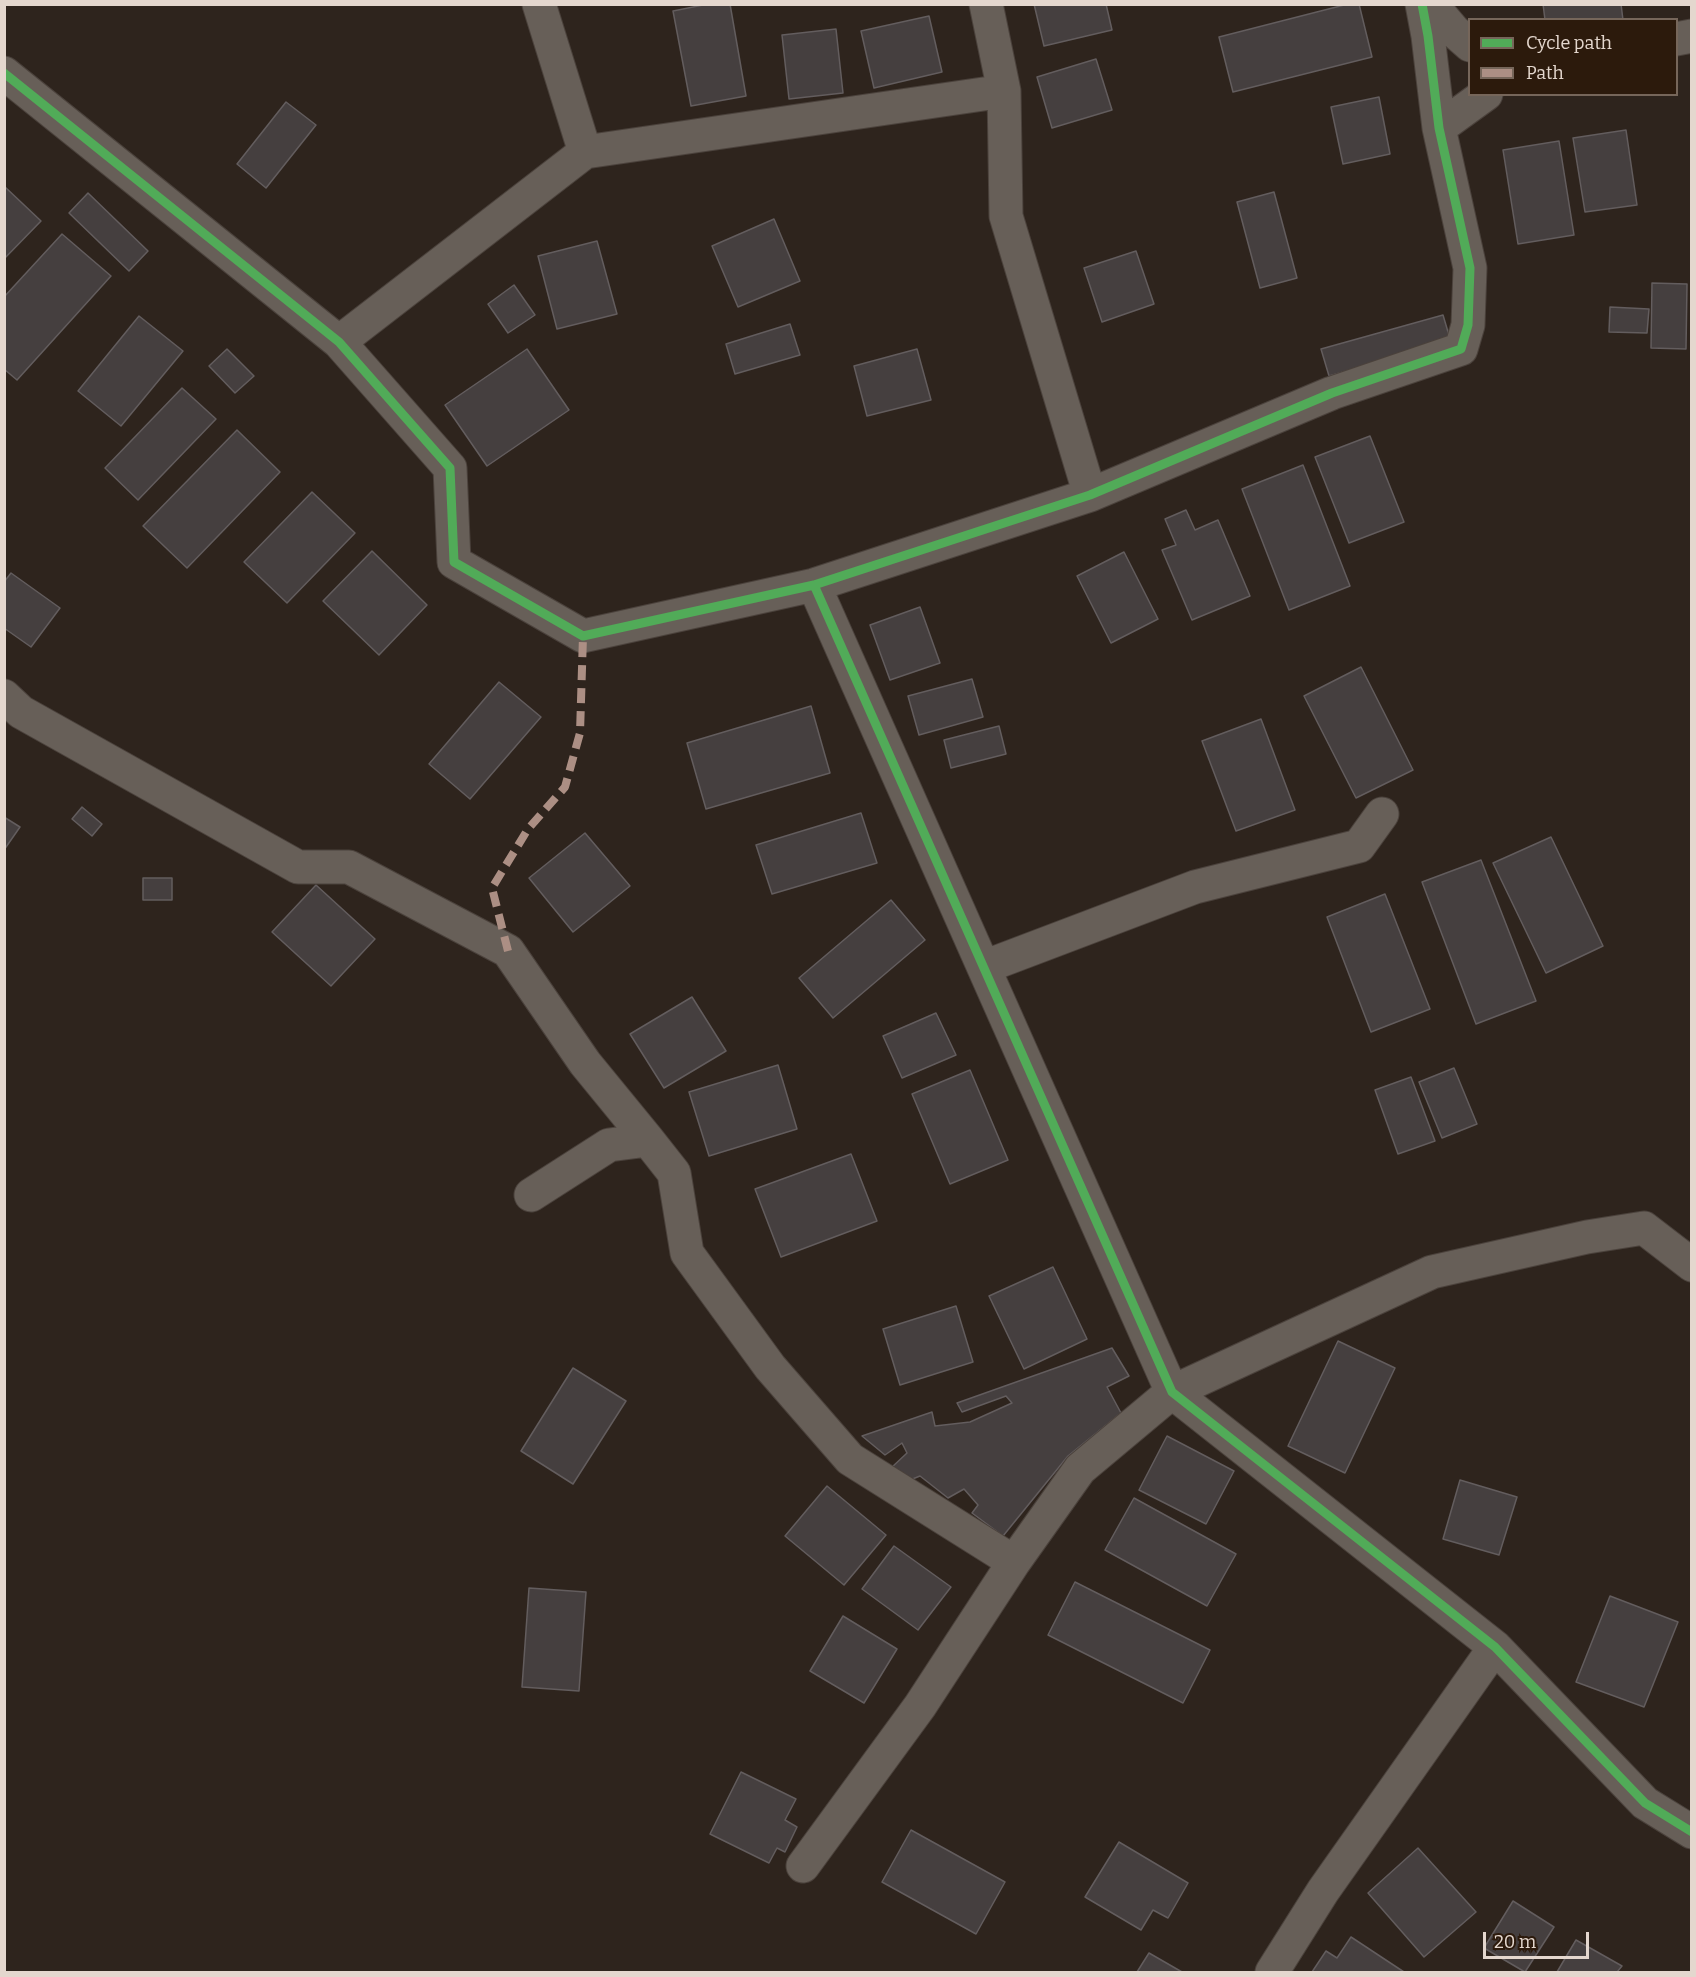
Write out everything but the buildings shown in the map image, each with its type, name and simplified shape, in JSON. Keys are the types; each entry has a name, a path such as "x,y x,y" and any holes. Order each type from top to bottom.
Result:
{"street":[{"path":"539,4 585,152"},
{"path":"986,4 1004,91 1006,216 1090,495"},
{"path":"4,73 339,342 450,468 454,562 583,636 814,585 1090,495 1332,393 1461,349 1468,325 1470,268 1438,128 1429,20 1422,4"},
{"path":"1429,20 1454,31 1468,43"},
{"path":"1429,20 1468,52"},
{"path":"339,342 585,152 1004,91"},
{"path":"1438,128 1483,96"},
{"path":"814,585 1172,1392 1495,1647 1645,1803 1692,1832"},
{"path":"4,696 21,712 298,867 349,867 508,951 585,1062 674,1173 687,1253 770,1367 850,1459 1014,1562"},
{"path":"984,967 1195,887 1359,846 1382,814"},
{"path":"531,1195 609,1145 648,1140"},
{"path":"803,1866 920,1706 1014,1562 1080,1469 1172,1392 1431,1272 1587,1237 1644,1228 1692,1266"},
{"path":"1272,1972 1323,1891 1495,1647"}],"marked path":[{"path":"508,951 492,888 528,829 565,787 580,733 583,636"}],"cycle path":[{"path":"4,73 339,342 450,468 454,562 583,636 814,585 1090,495 1332,393 1461,349 1468,325 1470,268 1439,128 1422,4"},
{"path":"814,585 1172,1392 1495,1647 1645,1803 1692,1832"}]}
